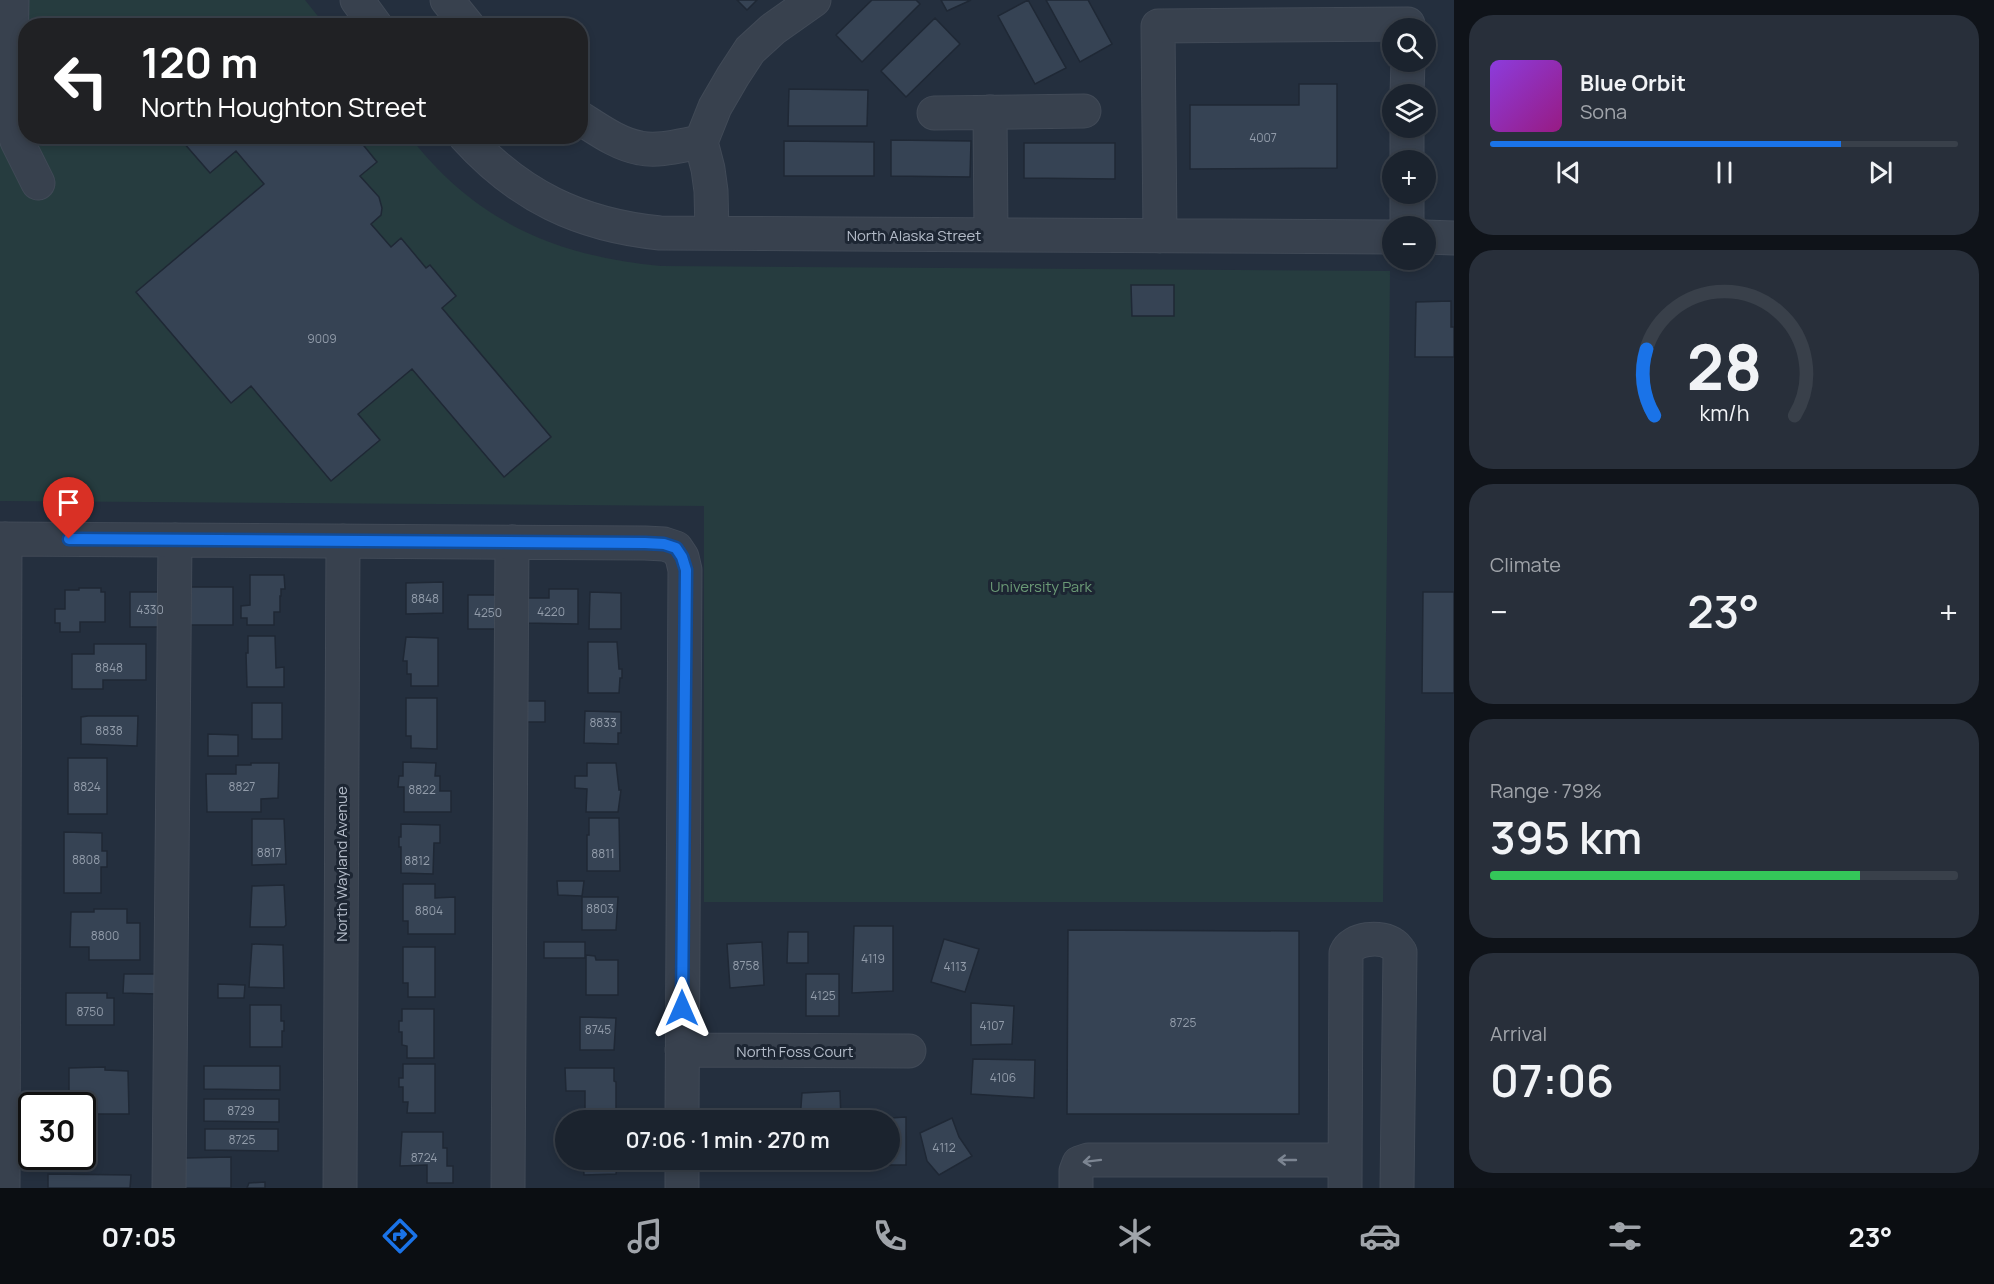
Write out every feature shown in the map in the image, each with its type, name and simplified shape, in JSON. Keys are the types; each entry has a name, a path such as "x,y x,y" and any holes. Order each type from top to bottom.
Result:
{"street":[{"path":"12,0 10,118 18,143"},
{"path":"357,0 370,18"},
{"path":"447,0 462,18"},
{"path":"712,233 711,191 701,142 716,107 750,50 773,29 814,0"},
{"path":"1160,236 1158,26 1382,19"},
{"path":"934,113 1083,111"},
{"path":"990,112 991,235"},
{"path":"588,123 620,142 641,149 701,142"},
{"path":"18,144 38,183"},
{"name":"North Alaska Street","path":"473,144 503,173 548,203 600,224 630,230 660,233 1382,237"},
{"path":"1436,237 1454,238"},
{"path":"3,1188 2,539 645,543 664,544 676,548 686,570 682,1110"},
{"path":"170,1188 175,540"},
{"name":"North Wayland Avenue","path":"340,1188 343,541"},
{"path":"508,1188 512,542"},
{"path":"1076,1188 1076,1171 1079,1162 1088,1160 1345,1174 1346,953 1349,946 1354,943 1374,940 1394,944 1400,952 1397,1188"},
{"name":"North Foss Court","path":"682,1050 909,1051"},
{"path":"681,1188 682,1170"}],"green space":[{"name":"University Park","path":"0,0 305,0 319,18 18,18 18,144 416,144 435,167 462,192 491,213 521,230 587,254 661,266 1390,271 1383,902 704,902 704,506 0,501"}],"building":[{"path":"737,0 757,0 747,10"},
{"path":"872,0 916,0 920,4 862,62 836,35"},
{"path":"941,0 971,0 947,11"},
{"path":"1028,0 1066,68 1035,84 998,16"},
{"path":"1046,0 1088,0 1112,44 1080,62"},
{"path":"935,18 960,44 906,97 881,71"},
{"path":"1299,84 1337,84 1337,168 1190,169 1190,105 1299,105"},
{"path":"789,89 868,90 867,126 788,126"},
{"path":"891,140 971,141 970,177 891,176"},
{"path":"784,141 874,142 874,176 784,176"},
{"path":"1024,143 1115,143 1115,179 1024,178"},
{"path":"185,144 362,144 377,162 360,176 379,197 382,208 381,215 371,224 391,247 401,238 426,268 430,265 456,296 442,308 551,437 504,477 412,369 358,414 380,440 331,481 251,386 231,403 136,292 264,184 236,151 210,173"},
{"path":"1131,285 1174,285 1174,316 1132,316"},
{"path":"1451,301 1454,357 1415,357 1416,302"},
{"path":"250,575 284,575 285,589 281,589 280,612 274,612 274,625 247,625 247,618 241,618 241,606 250,605"},
{"path":"443,582 443,613 406,614 406,583"},
{"path":"186,587 233,587 233,625 186,625"},
{"path":"79,588 101,588 101,592 105,592 105,622 80,622 80,632 60,632 60,623 55,623 55,609 65,609 65,590 79,590"},
{"path":"549,589 578,589 578,624 525,623 525,598 549,598"},
{"path":"130,592 170,592 170,627 130,627"},
{"path":"590,592 621,593 621,629 589,629"},
{"path":"1423,592 1454,592 1454,693 1422,693"},
{"path":"468,595 507,595 507,629 468,629"},
{"path":"248,636 275,636 276,668 284,667 284,687 247,687"},
{"path":"406,637 438,638 438,686 411,686 411,674 407,674 407,661 403,661"},
{"path":"588,642 617,642 619,669 622,669 619,693 588,693"},
{"path":"94,644 146,644 146,680 103,680 103,689 72,689 72,654 94,654"},
{"path":"406,698 437,698 437,749 411,748 411,736 406,736"},
{"path":"522,701 545,701 545,722 522,722"},
{"path":"252,703 282,703 282,739 252,739"},
{"path":"585,711 621,712 621,733 618,733 618,744 584,743"},
{"path":"138,716 137,746 81,744 81,717"},
{"path":"208,734 238,735 238,756 208,756"},
{"path":"68,758 107,758 107,814 68,814"},
{"path":"403,762 436,763 435,776 440,776 440,791 451,791 451,812 404,812 404,787 398,787 399,776 403,776"},
{"path":"251,763 279,763 278,798 261,799 261,812 207,812 206,774 236,774 236,765 251,765"},
{"path":"587,763 616,763 619,790 621,790 618,812 586,812 587,789 575,788 575,776 587,776"},
{"path":"589,818 619,818 620,871 587,871"},
{"path":"252,819 284,819 286,864 252,865"},
{"path":"401,824 440,825 440,843 434,843 433,874 401,873 399,837 401,837"},
{"path":"64,832 102,833 102,851 107,851 107,867 101,867 101,893 64,893"},
{"path":"557,881 584,881 582,896 558,895"},
{"path":"403,884 435,884 435,898 455,897 455,934 408,934 408,921 403,921"},
{"path":"284,885 286,925 284,927 250,927 252,886"},
{"path":"582,897 618,897 616,930 582,930"},
{"path":"94,909 127,909 127,923 140,923 140,960 89,960 89,947 70,947 71,912 94,912"},
{"path":"854,926 893,926 893,991 852,993"},
{"path":"1068,930 1299,931 1299,1114 1067,1114"},
{"path":"788,932 808,932 808,963 787,963"},
{"path":"944,939 979,949 965,992 931,982"},
{"path":"544,942 585,942 585,958 544,958"},
{"path":"762,942 764,985 730,988 727,944"},
{"path":"252,944 283,945 284,988 249,987"},
{"path":"403,947 435,947 435,997 408,997 408,983 403,983"},
{"path":"586,955 595,956 596,960 618,960 618,995 586,995"},
{"path":"124,974 157,974 157,994 123,993"},
{"path":"806,974 839,974 839,1016 806,1016"},
{"path":"218,984 245,985 244,998 218,998"},
{"path":"66,993 107,993 107,998 114,998 114,1025 66,1025"},
{"path":"971,1003 1014,1006 1012,1044 971,1045"},
{"path":"250,1005 281,1005 281,1021 284,1021 282,1047 250,1047"},
{"path":"402,1009 434,1009 434,1058 407,1058 407,1046 402,1045 402,1032 399,1032"},
{"path":"580,1017 616,1018 614,1050 580,1050"},
{"path":"973,1059 1035,1060 1034,1098 971,1094"},
{"path":"403,1064 435,1064 435,1113 407,1113 408,1102 403,1102 403,1087 399,1087 399,1078 403,1078"},
{"path":"204,1066 280,1066 280,1090 204,1089"},
{"path":"105,1067 105,1070 128,1071 129,1114 96,1114 96,1092 69,1092 69,1068"},
{"path":"565,1068 614,1068 616,1110 585,1110 585,1091 566,1091"},
{"path":"840,1091 841,1110 801,1110 802,1093"},
{"path":"204,1099 279,1099 279,1122 204,1121"},
{"path":"900,1117 906,1117 906,1165 900,1165"},
{"path":"952,1118 959,1137 972,1156 939,1175 927,1161 920,1133"},
{"path":"205,1129 278,1129 278,1151 205,1150"},
{"path":"402,1132 443,1132 443,1148 447,1148 447,1166 453,1166 453,1183 427,1183 427,1165 400,1166"},
{"path":"231,1157 231,1188 184,1188 185,1158"},
{"path":"584,1170 617,1170 616,1174 584,1175"},
{"path":"48,1174 131,1175 130,1188 48,1188"},
{"path":"265,1182 265,1188 247,1188 249,1183"}],"route":[{"path":"69,539 645,543 664,544 676,548 686,570 682,1008"}]}
